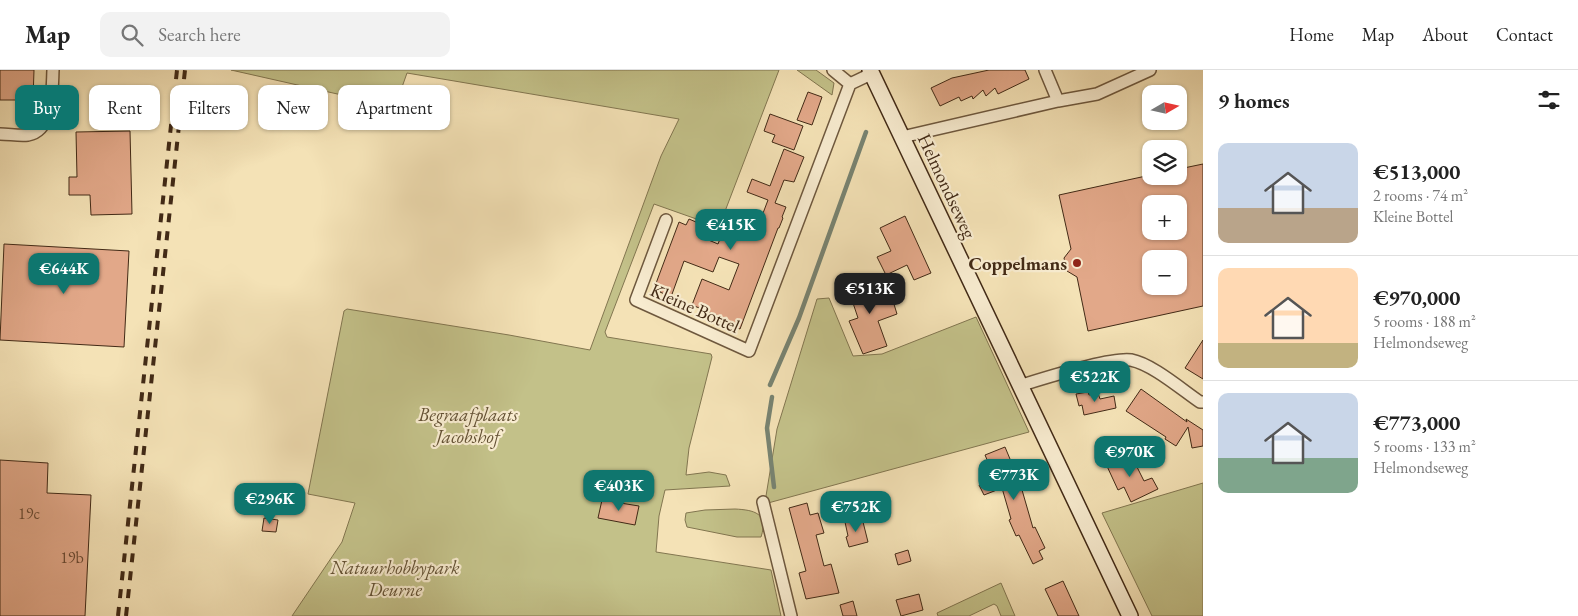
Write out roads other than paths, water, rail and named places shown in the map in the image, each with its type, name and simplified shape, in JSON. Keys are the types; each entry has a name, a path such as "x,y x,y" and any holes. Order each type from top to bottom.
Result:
{"street":[{"path":"0,134 27,135 33,133 44,124 49,114 54,70"},
{"path":"833,70 850,84 870,72"},
{"path":"1045,70 1058,101"},
{"path":"902,137 1058,101 1097,94 1150,70"},
{"name":"Helmondseweg","path":"870,72 1130,616"},
{"name":"Kleine Bottel","path":"666,220 636,300 749,351 850,84"},
{"path":"1019,386 1109,362 1130,360 1147,366 1200,402 1203,402"},
{"path":"763,502 790,616"}],"waterway":[{"path":"770,385 799,318 866,132"},
{"path":"772,397 767,428 774,487"}],"railway":[{"path":"118,616 177,70"},
{"path":"126,616 185,70"}],"place":[{"name":"Coppelmans","path":"1077,263"}],"park label":[{"name":"Begraafplaats Jacobshof","path":"468,425"},
{"name":"Natuurhobbypark Deurne","path":"395,578"}]}
